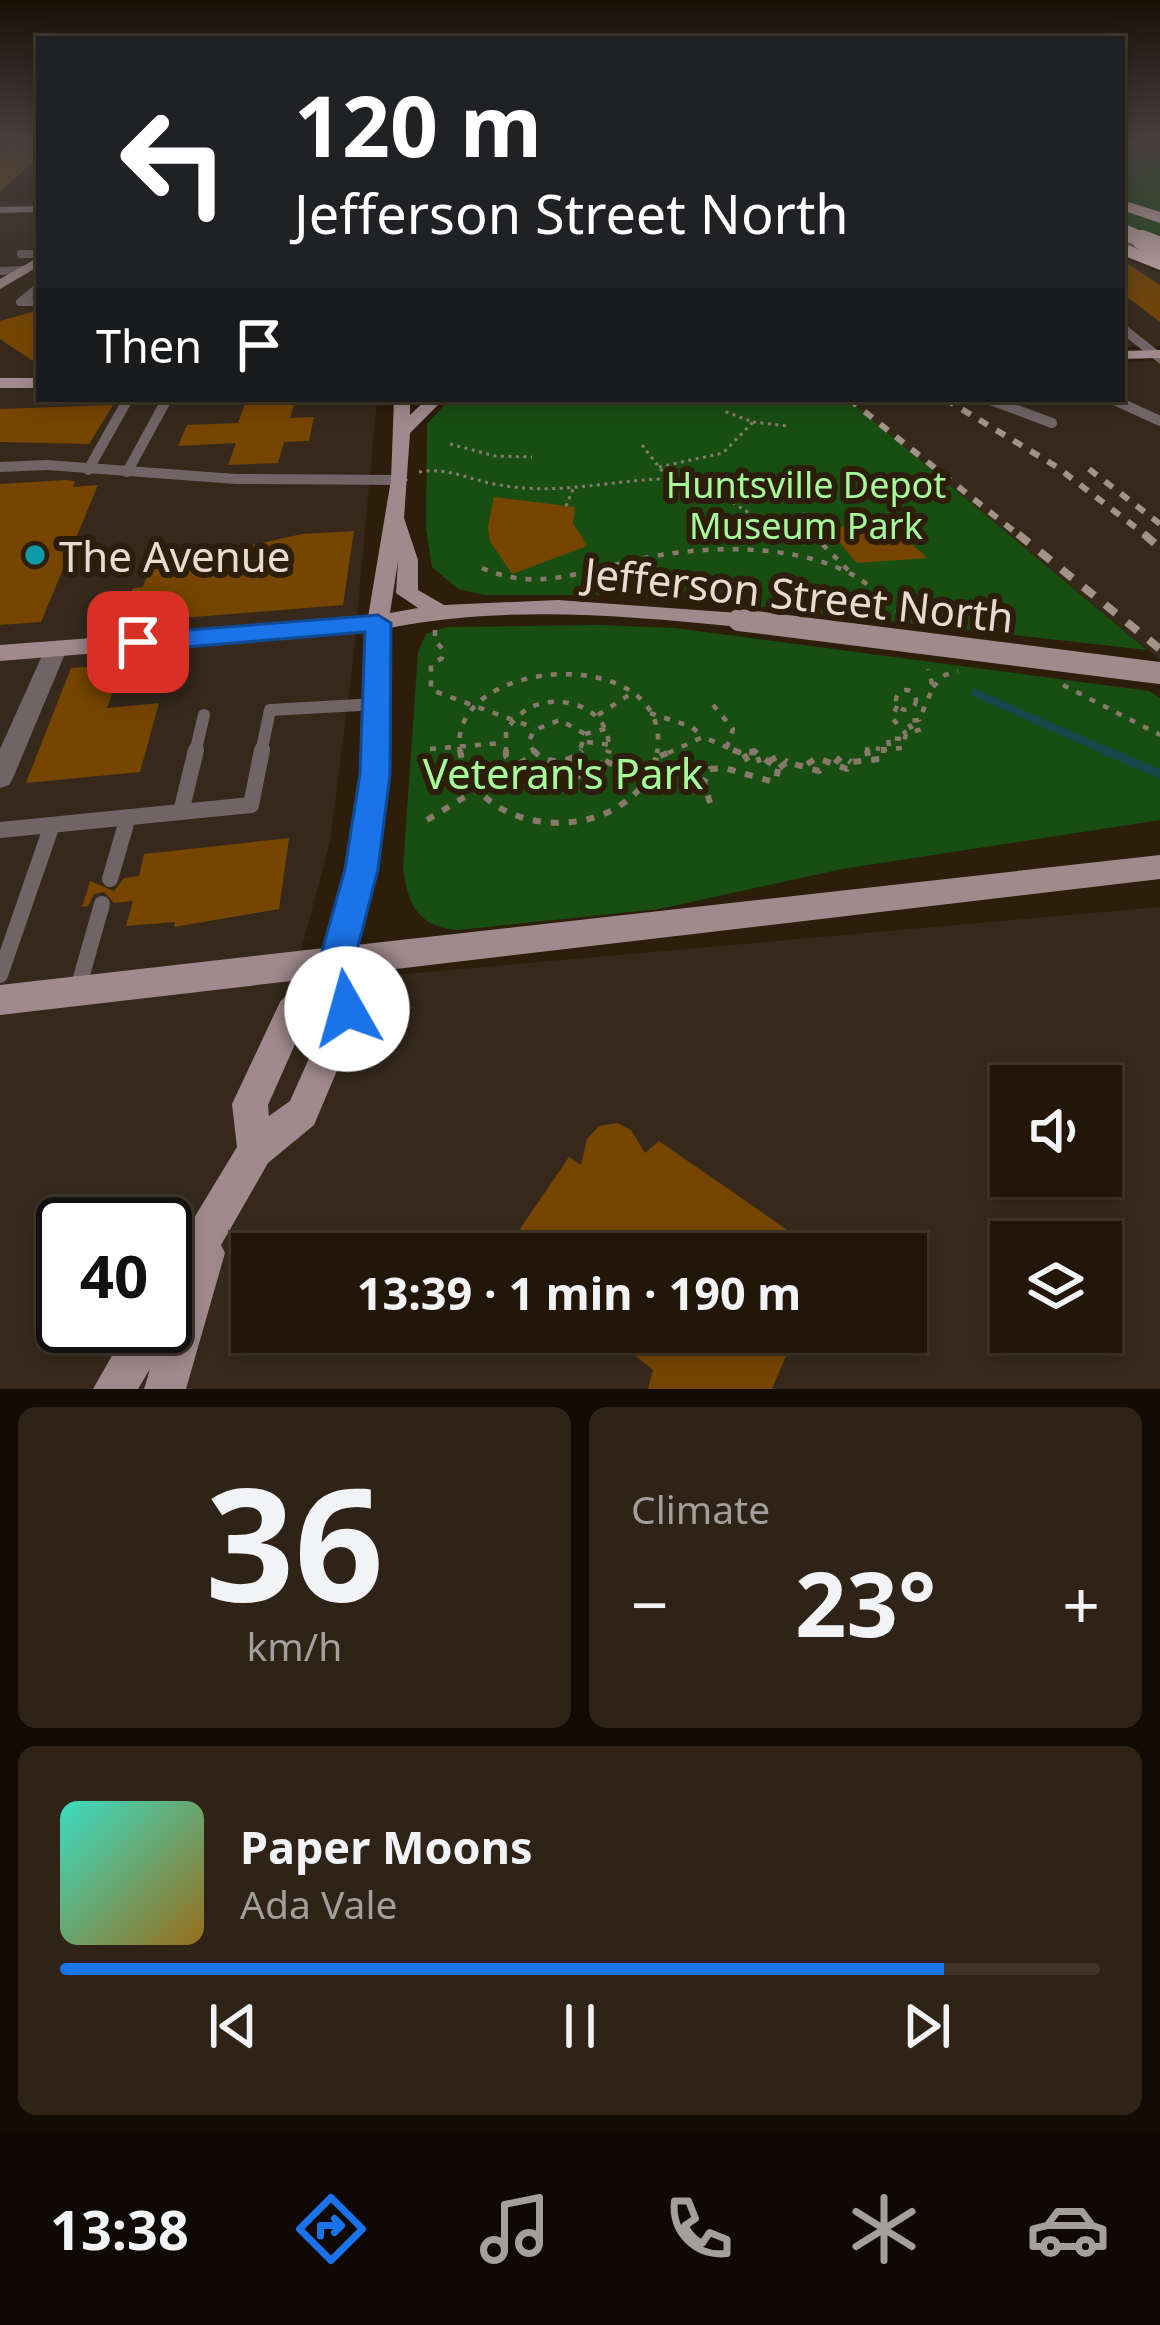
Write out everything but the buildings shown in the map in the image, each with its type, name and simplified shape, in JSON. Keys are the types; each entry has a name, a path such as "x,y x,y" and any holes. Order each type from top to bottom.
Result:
{"highway":[{"path":"1127,207 1160,218"},
{"path":"1125,228 1160,242"},
{"path":"1125,247 1160,264"}],"main road":[{"path":"0,210 36,209"},
{"path":"0,285 23,262 36,259"},
{"path":"1125,355 1158,356"},
{"path":"0,383 36,383"},
{"path":"256,1150 250,1104 292,1013 336,962 361,869 375,774 378,623 400,480 402,402"},
{"path":"403,431 433,402"},
{"path":"395,517 408,560 407,593 435,620"},
{"name":"Jefferson Street North","path":"0,653 625,609 1160,673"},
{"path":"0,1000 1160,867"},
{"path":"192,1258 256,1150 302,1112 347,1009 336,962"},
{"path":"165,1389 215,1219"},
{"path":"114,1387 135,1353"}],"street":[{"path":"1125,246 1160,242"},
{"path":"1125,328 1158,356"},
{"path":"0,467 46,465 236,479 400,480"},
{"path":"0,778 56,649"}],"lane":[{"path":"0,271 23,262"},
{"path":"20,302 36,289"},
{"path":"4,301 36,302"},
{"path":"88,470 126,402"},
{"path":"127,472 165,402"},
{"path":"996,402 1052,423"},
{"path":"1119,402 1160,421"},
{"path":"0,830 251,805 270,710 377,704"},
{"path":"181,812 204,715"},
{"path":"110,879 128,818"},
{"path":"0,975 52,825"},
{"path":"76,994 102,904"}],"path":[{"path":"724,411 753,422 788,426"},
{"path":"659,467 723,453 753,422"},
{"path":"450,444 495,456 532,457"},
{"path":"642,445 666,476"},
{"path":"424,472 431,468 488,482 573,489 666,476 701,482 774,529 810,533 895,612"},
{"path":"566,506 573,489"},
{"path":"482,568 507,582 531,584 652,556 718,550 773,554 852,574"},
{"path":"435,620 435,641 443,649 442,658 431,665 431,690 535,728 564,720 585,734 608,728"},
{"path":"927,663 933,687"},
{"path":"906,734 922,729 919,720 933,687 945,675 963,670"},
{"path":"551,671 608,680 632,693 658,730 660,756 650,780 629,801 601,816 567,823 516,816 476,793 464,778 457,747 463,723 475,704 522,676 551,671"},
{"path":"1046,681 1066,686 1160,735"},
{"path":"598,716 632,693"},
{"path":"545,703 569,703 598,716 608,728 611,745 605,761 579,779 544,781 514,767 503,743 513,720 545,703"},
{"path":"564,720 569,703"},
{"path":"713,705 733,730 727,747"},
{"path":"899,705 891,711 892,718 906,734"},
{"path":"650,713 692,727 703,737 744,754 749,763 761,759 778,769"},
{"path":"535,728 529,741 535,754 551,761 568,760 586,742"},
{"path":"585,734 586,742"},
{"path":"710,802 704,782 710,770 725,768 770,782 787,763 807,764 814,758 847,769 851,762 868,756 880,759 883,748 902,748 906,734"},
{"path":"660,756 703,737"},
{"path":"586,742 611,745"},
{"path":"430,749 503,743"},
{"path":"427,820 535,754"},
{"path":"770,761 779,756 787,763"},
{"path":"568,760 579,779"},
{"path":"605,761 650,780"}],"shaded area":[{"path":"0,207 36,207 36,402 377,402 353,660 330,842 292,984 1160,907 1160,1389 0,1389"},
{"path":"1125,258 1160,273 1160,346 1125,347"},
{"path":"1160,361 1160,660 851,402 1125,402 1125,362"}],"green space":[{"path":"1125,207 1160,207 1160,239 1125,240"},
{"name":"Huntsville Depot Museum Park","path":"447,402 851,402 1147,650 718,602 628,595 485,595 458,589 432,567 426,528 427,424"},
{"name":"Veteran's Park","path":"446,627 675,628 1149,691 1160,698 1160,820 842,869 659,909 458,930 434,925 412,903 403,868 418,652 426,634"}],"waterway":[{"path":"975,693 1111,753"},
{"path":"1104,750 1111,753"},
{"path":"1111,753 1160,774"}],"railway":[{"path":"853,402 1021,537"},
{"path":"950,402 1057,467 1148,537"},
{"path":"1089,469 1160,524"},
{"path":"1018,534 1160,649"},
{"path":"1144,534 1160,548"}],"place":[{"name":"The Avenue","path":"35,555"}],"route":[{"path":"138,642 378,623 375,774 361,869 336,962 347,1009"}]}
